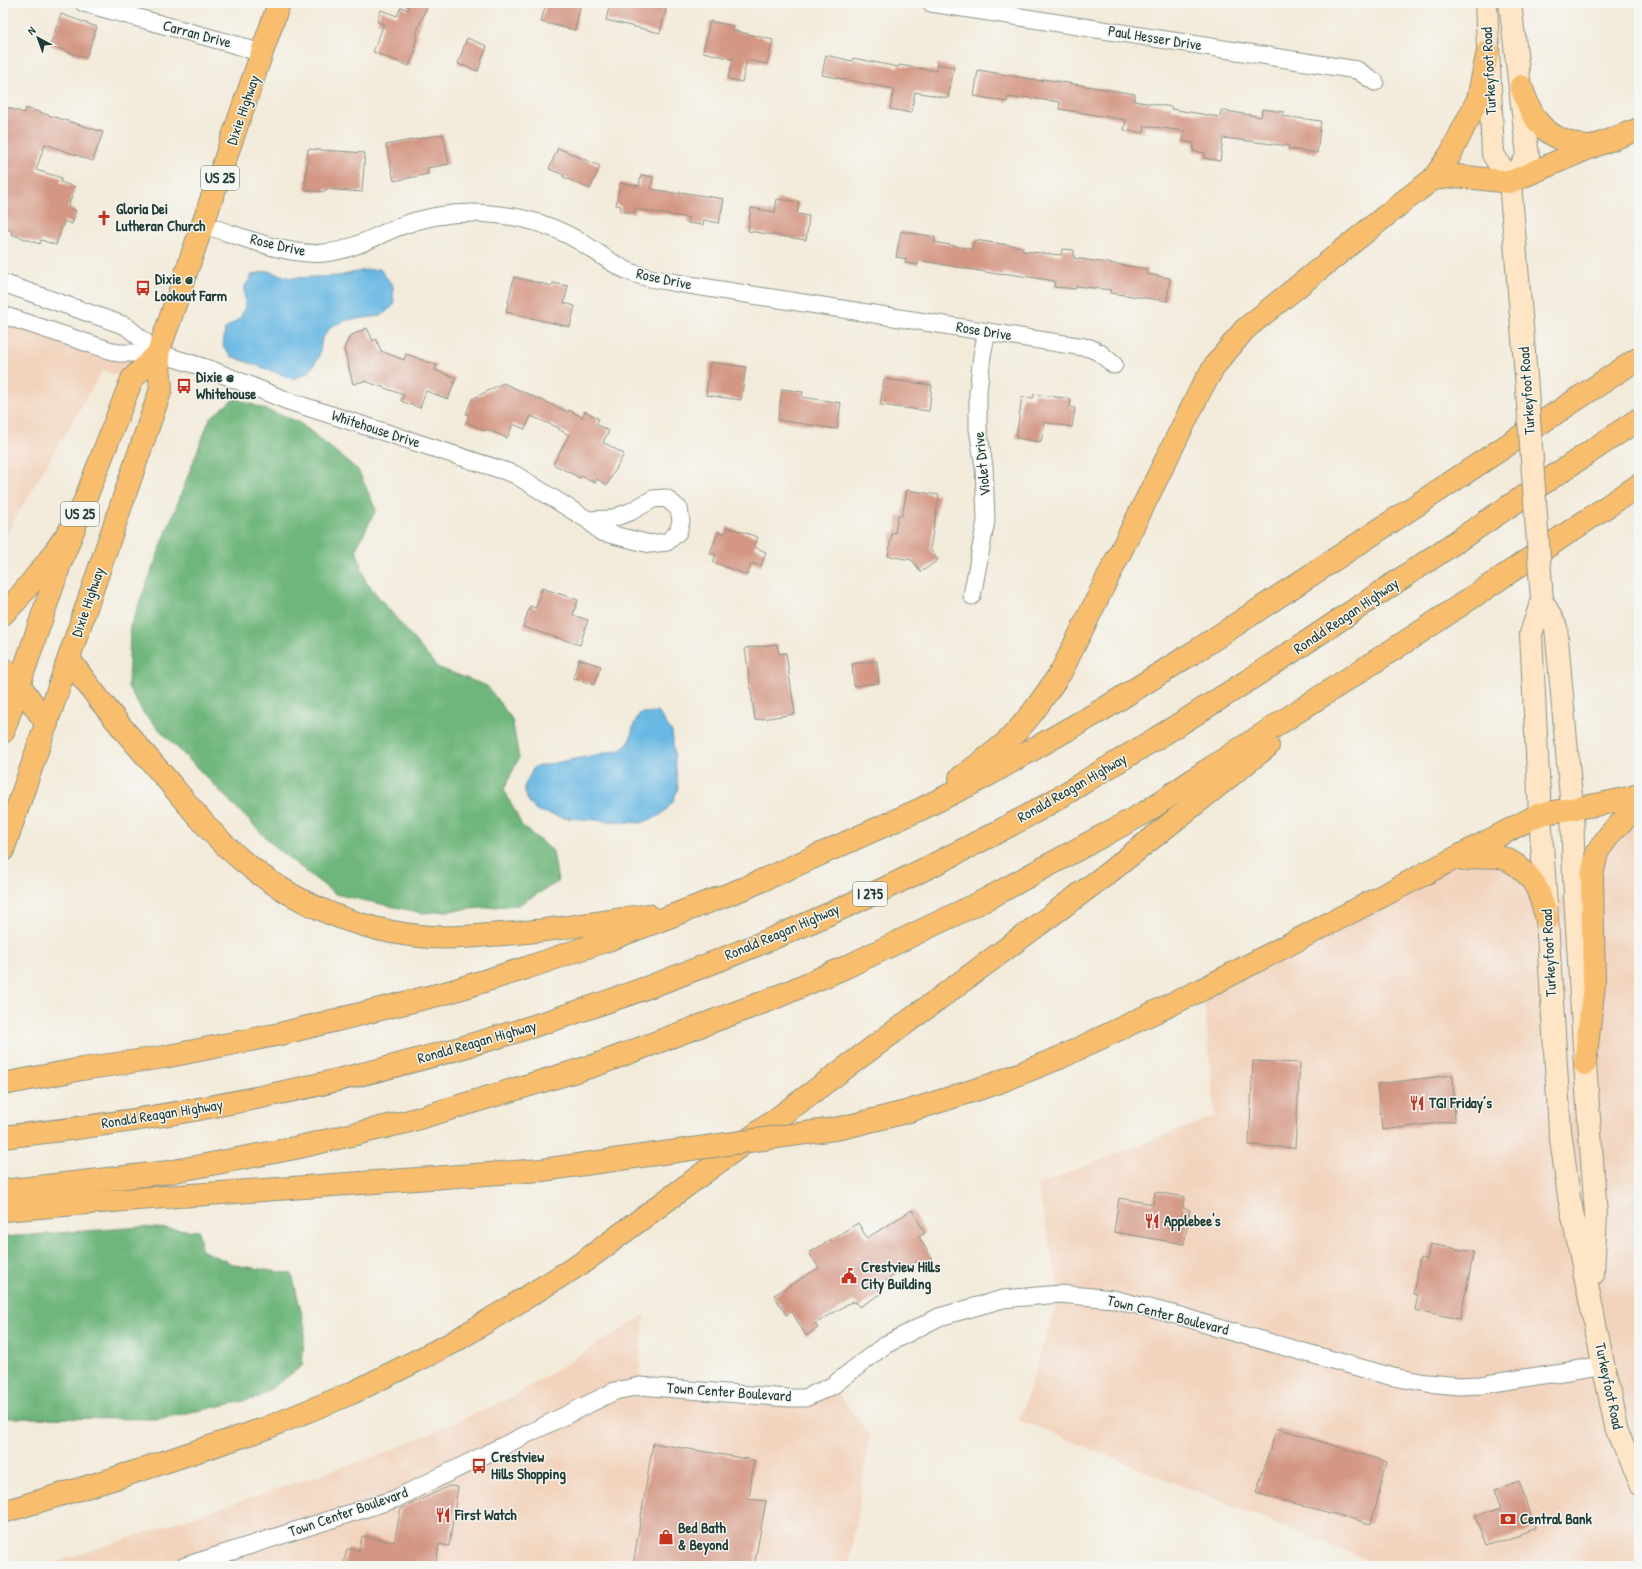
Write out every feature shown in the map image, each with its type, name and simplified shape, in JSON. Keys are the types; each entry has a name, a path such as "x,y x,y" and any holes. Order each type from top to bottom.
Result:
{"main road":[{"name":"Dixie Highway","path":"3,850 161,389 158,353 204,225 280,3"},
{"name":"Turkeyfoot Road","path":"1486,3 1493,154 1510,182 1542,600 1532,634 1540,814 1548,920 1560,1131 1569,1197 1591,1306 1605,1365 1616,1427 1639,1486"},
{"name":"Turkeyfoot Road","path":"1510,3 1528,156 1510,182"},
{"path":"921,809 1004,744 1041,702 1061,672 1202,387 1216,364 1231,344 1245,329 1433,179 1453,148 1478,99 1488,51"},
{"path":"1520,86 1535,119 1547,132 1566,142 1589,148"},
{"path":"1433,179 1458,176 1510,182 1589,148 1639,129"},
{"name":"Dixie Highway","path":"3,732 60,564 132,379 158,353"},
{"path":"3,1084 82,1069 164,1057 280,1034 449,992 601,943 745,888 921,809 980,779 1102,710 1199,649 1639,358"},
{"name":"Ronald Reagan Highway","path":"3,1137 172,1114 302,1088 372,1072 501,1036 591,1007 739,952 839,909 963,849 1032,813 1177,726 1262,672 1639,419"},
{"path":"3,1191 169,1172 295,1148 406,1122 596,1065 772,999 846,967 985,900 1105,836 1146,812 1428,627 1639,485"},
{"path":"3,614 16,601 46,564 78,519"},
{"name":"Turkeyfoot Road","path":"1542,600 1556,627 1572,809 1585,1064 1596,1215 1591,1306"},
{"path":"69,659 119,725 210,830 237,856 269,881 306,902 340,918 390,931 430,937 463,937 520,933 689,909"},
{"path":"3,1512 116,1478 264,1429 352,1393 452,1343 569,1271 589,1258 1107,874 1374,662"},
{"path":"3,669 19,684 47,724"},
{"path":"3,1210 145,1198 542,1170 841,1128 906,1112 994,1084 1059,1058 1203,989 1540,814 1633,798 1639,794"},
{"path":"1585,1064 1594,984 1592,876 1597,852 1610,834 1639,804"},
{"path":"1435,869 1471,858 1491,856 1508,859 1523,871 1535,885 1548,920"},
{"path":"3,1072 82,1069"}],"street":[{"name":"Carran Drive","path":"84,3 240,46 262,54"},
{"name":"Paul Hesser Drive","path":"931,3 1357,70 1375,82"},
{"name":"Rose Drive","path":"204,225 299,252 323,253 343,250 424,219 460,213 490,214 538,222 578,240 634,274 683,284 1090,348 1100,353 1114,365"},
{"path":"3,283 126,326 158,353"},
{"path":"3,315 118,353 158,353"},
{"name":"Violet Drive","path":"972,596 986,521 984,467 978,429 978,392 982,355 987,332"},
{"name":"Whitehouse Drive","path":"158,353 212,370 288,401 514,474 588,520 602,532 650,544 666,542 678,532 682,521 679,509 666,498 653,499 630,512 610,520 588,520"},
{"name":"Town Center Boulevard","path":"185,1566 395,1499 615,1391 640,1386 788,1398 805,1398 832,1386 885,1345 915,1328 939,1317 1003,1299 1060,1294 1113,1299 1184,1317 1393,1377 1427,1383 1459,1386 1481,1385 1605,1365"}],"shaded area":[{"path":"3,315 118,353 158,353 132,379 102,371 3,539"},
{"path":"1639,806 1639,1566 1382,1566 1019,1420 1060,1294 1037,1185 1215,1116 1203,989 1435,869 1508,859 1548,919 1574,878"},
{"path":"645,1315 641,1344 640,1371 648,1386 788,1398 832,1386 870,1435 849,1566 45,1566 385,1453 509,1399"}],"green space":[{"path":"235,398 299,422 358,470 376,510 356,549 366,582 437,667 487,686 512,719 519,758 504,789 522,826 553,851 558,882 518,905 422,913 335,894 277,849 144,714 128,687 130,627 210,418"},
{"path":"141,1227 199,1231 201,1250 235,1265 292,1274 305,1327 302,1366 258,1398 159,1419 3,1418 3,1237"}],"water":[{"path":"380,269 393,286 394,305 381,316 348,320 331,326 322,339 319,357 309,372 293,379 231,356 223,346 225,329 241,317 245,306 244,288 252,275 267,271 291,278 339,276 365,270"},
{"path":"658,712 672,732 678,788 673,802 661,815 641,823 564,818 535,810 527,799 524,787 534,767 620,750 629,743 634,724 640,713"}],"building":[{"path":"409,3 428,3 416,34 418,35 414,47 416,48 409,66 373,52 384,24 377,22 381,10 397,16 401,7 408,10"},
{"path":"546,3 581,3 575,30 541,22"},
{"path":"610,3 652,3 652,6 666,9 660,33 606,20"},
{"path":"61,14 97,27 86,58 50,45"},
{"path":"710,21 733,26 732,30 773,40 767,64 747,60 742,82 728,79 733,59 703,52"},
{"path":"467,38 487,46 478,71 458,64"},
{"path":"826,55 852,61 853,58 898,67 899,65 936,71 937,64 954,67 948,98 915,92 911,113 890,109 894,89 822,75"},
{"path":"978,70 1042,81 1043,79 1135,94 1134,101 1220,117 1221,110 1261,117 1262,109 1284,112 1282,116 1321,121 1317,153 1288,149 1289,146 1223,138 1220,161 1204,158 1205,153 1193,151 1194,143 1183,141 1185,131 1145,126 1144,133 1124,130 1126,120 1059,109 1060,102 1023,97 1023,99 1008,97 1007,102 974,96"},
{"name":"Gloria Dei Lutheran Church","path":"3,106 24,113 26,108 103,132 93,161 45,144 36,170 62,178 60,182 75,187 68,208 76,211 72,224 64,221 56,245 41,240 40,244 11,234 12,231 3,227"},
{"path":"443,134 449,164 427,168 428,174 394,181 386,145"},
{"path":"558,148 600,166 590,189 549,169"},
{"path":"308,149 365,153 362,192 325,189 325,192 305,190"},
{"path":"641,175 653,177 651,189 724,199 719,223 704,220 703,225 688,223 689,218 635,209 634,213 620,211 621,206 616,205 620,183 639,186"},
{"path":"777,199 799,202 797,214 809,216 806,240 748,231 751,208 775,212"},
{"path":"901,231 935,237 934,242 972,249 974,240 1023,247 1022,251 1061,255 1062,249 1074,250 1074,258 1148,269 1147,274 1170,278 1167,301 1110,293 1111,290 1076,286 1076,289 1054,287 1055,281 1003,273 1003,275 918,260 918,265 905,263 906,259 896,257"},
{"path":"514,277 552,286 553,283 568,286 564,303 575,306 570,327 506,312"},
{"path":"367,328 373,341 376,339 381,351 404,360 406,354 437,365 435,370 456,378 448,399 426,391 420,408 401,401 404,395 365,381 353,384 344,349 350,336"},
{"path":"710,362 746,367 741,400 706,395"},
{"path":"884,379 932,385 929,411 880,405"},
{"path":"503,383 568,412 569,410 582,417 585,411 599,419 596,424 609,431 603,442 624,454 607,485 597,479 595,483 581,476 580,478 553,464 569,435 558,429 559,428 531,416 525,429 513,424 507,438 466,422 469,415 466,414 472,399"},
{"path":"782,389 803,392 802,397 841,403 837,429 778,420"},
{"path":"1034,394 1071,399 1070,407 1075,408 1072,427 1044,422 1041,442 1016,438 1022,397 1033,398"},
{"path":"907,490 939,495 930,549 938,560 921,572 912,560 888,556 892,532 895,533 898,515 902,516"},
{"path":"727,527 758,537 754,547 766,552 761,566 752,563 747,575 713,562 716,555 710,553 718,532 725,534"},
{"path":"542,588 578,600 573,615 588,620 580,645 523,627 530,606 536,608"},
{"path":"777,644 779,654 786,653 795,714 755,720 745,648"},
{"path":"579,659 601,666 594,685 573,678"},
{"path":"877,661 879,683 854,686 852,664"},
{"path":"1253,1061 1300,1063 1295,1148 1249,1145"},
{"name":"TGI Friday’s","path":"1453,1075 1455,1121 1382,1130 1377,1084"},
{"name":"Applebee's","path":"1155,1192 1184,1197 1183,1208 1190,1210 1184,1244 1114,1232 1119,1198 1153,1204"},
{"name":"Crestview Hills City Building","path":"912,1210 925,1233 919,1237 932,1259 920,1266 917,1261 879,1285 880,1287 878,1289 881,1294 859,1307 856,1302 854,1303 853,1301 815,1324 818,1328 806,1336 792,1312 786,1315 774,1295 819,1268 809,1253 858,1223 867,1238"},
{"path":"1430,1244 1474,1252 1460,1319 1415,1310 1418,1295 1413,1294 1420,1258 1427,1260"},
{"path":"1277,1428 1387,1462 1371,1524 1256,1493"},
{"path":"653,1443 754,1460 749,1499 766,1501 754,1566 633,1566"},
{"path":"1519,1481 1536,1528 1486,1546 1475,1516 1502,1507 1495,1489"},
{"path":"449,1486 458,1487 449,1546 439,1544 436,1566 343,1566 347,1549 359,1550 362,1536 394,1542 401,1509"}],"place":[{"name":"Gloria Dei Lutheran Church","path":"104,218"},
{"name":"Dixie @ Lookout Farm","path":"143,288"},
{"name":"Dixie @ Whitehouse","path":"184,386"},
{"name":"TGI Friday’s","path":"1417,1103"},
{"name":"Applebee's","path":"1152,1221"},
{"name":"Crestview Hills City Building","path":"849,1276"},
{"name":"Crestview Hills Shopping","path":"479,1466"},
{"name":"First Watch","path":"443,1515"},
{"name":"Central Bank","path":"1508,1519"},
{"name":"Bed Bath & Beyond","path":"666,1537"}]}
